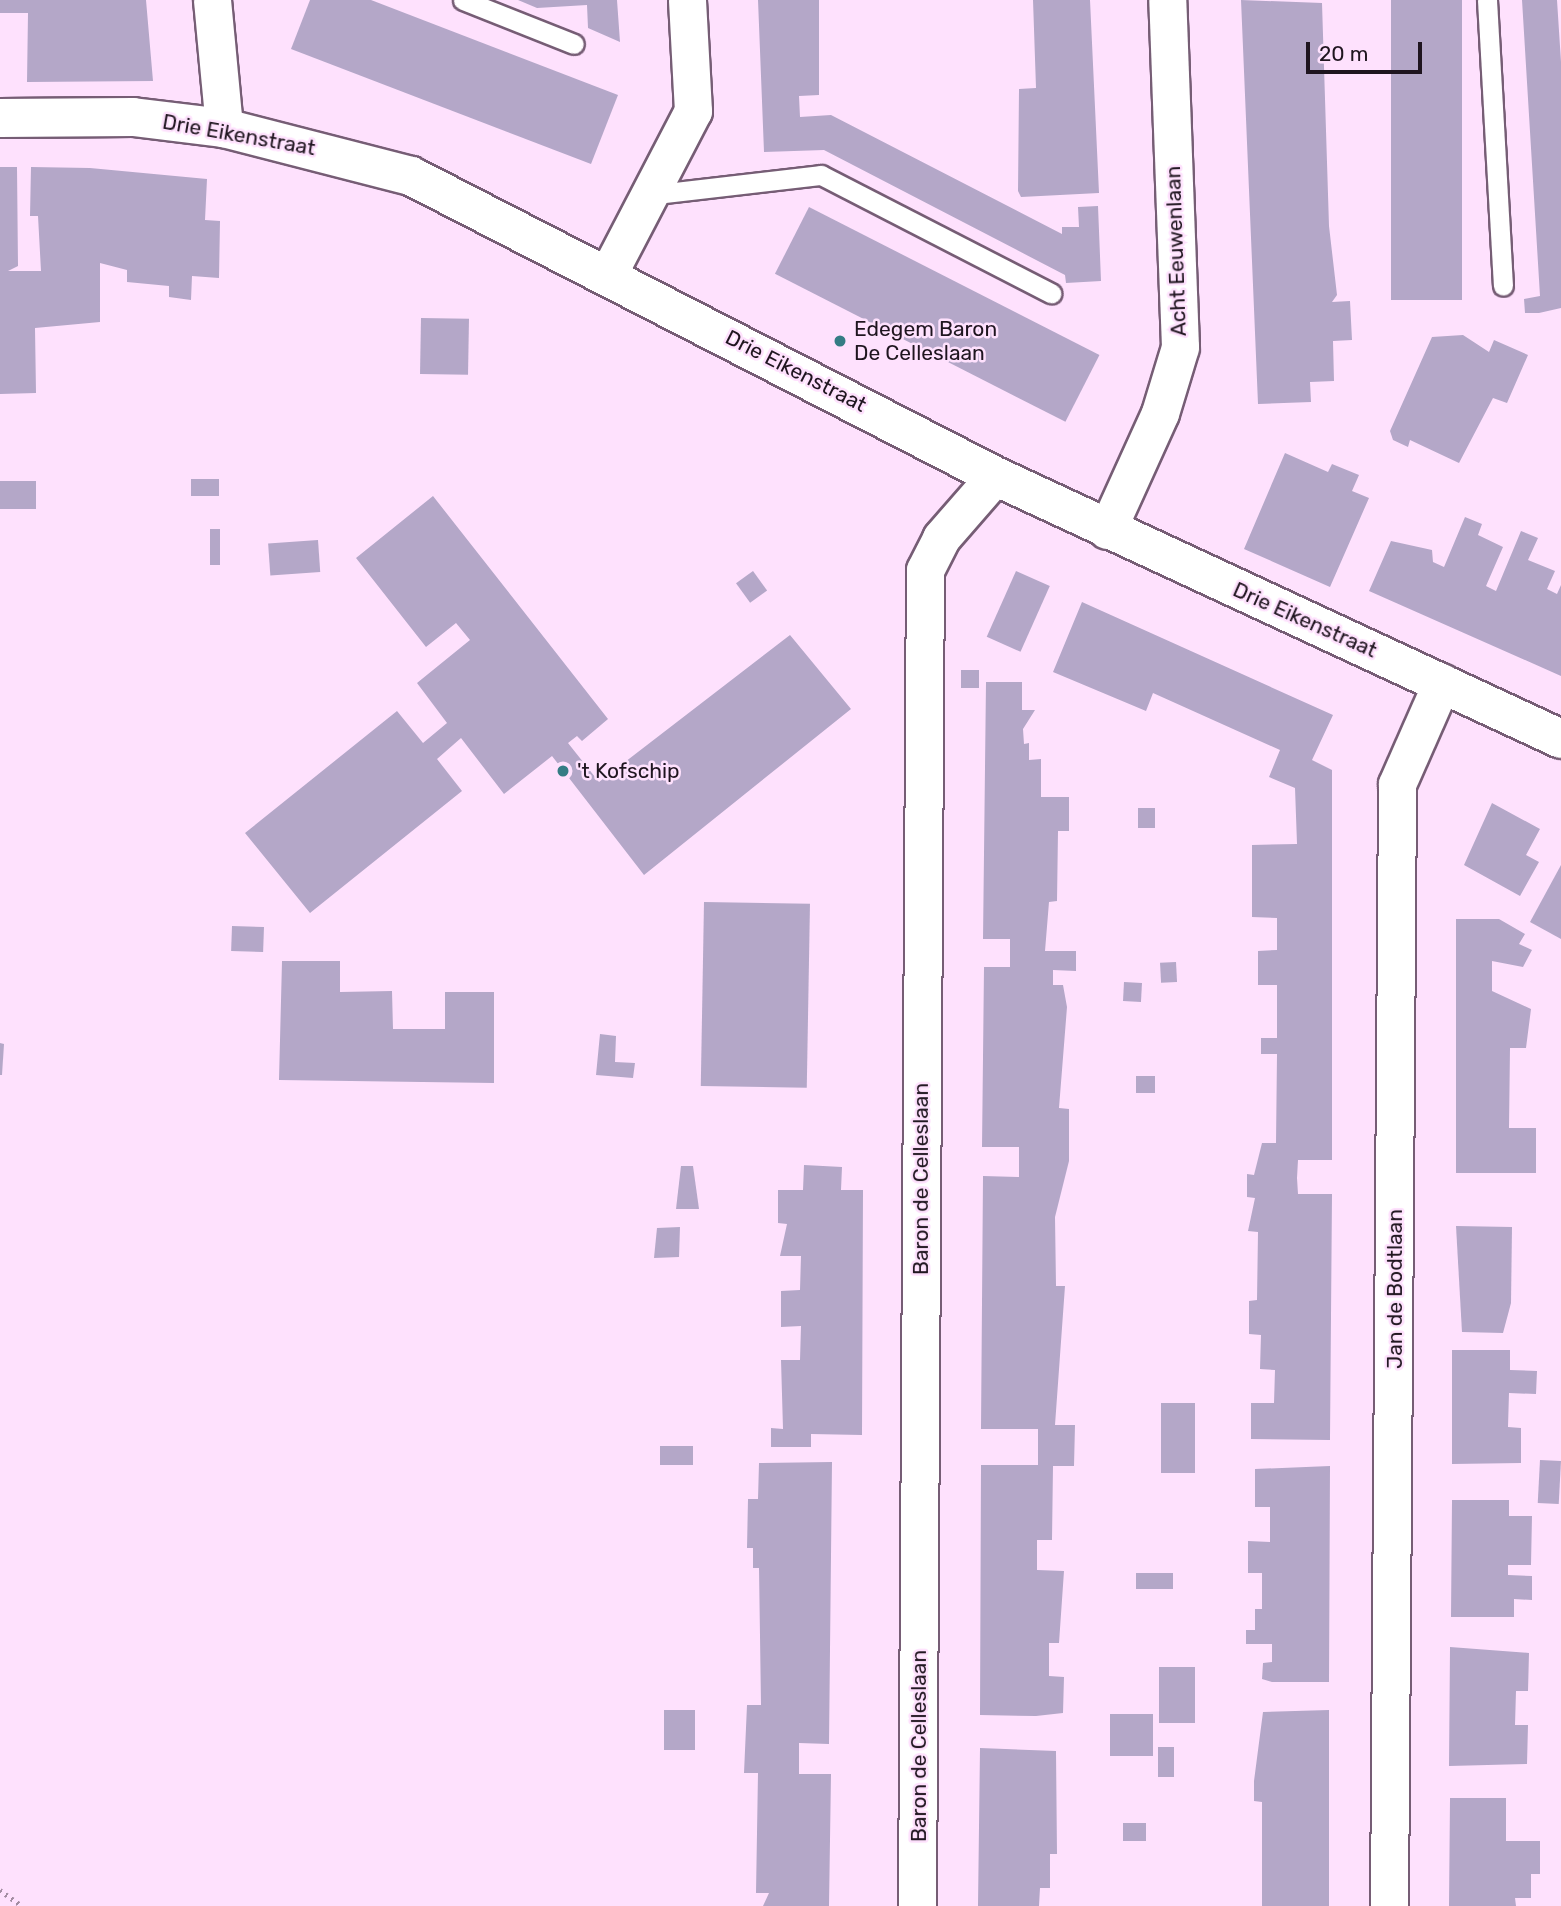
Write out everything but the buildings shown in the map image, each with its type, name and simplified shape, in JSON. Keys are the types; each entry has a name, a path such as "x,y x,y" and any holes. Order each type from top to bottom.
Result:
{"street":[{"path":"212,0 224,128"},
{"path":"608,274 693,111 687,0"},
{"name":"Acht Eeuwenlaan","path":"1107,530 1160,413 1180,347 1167,0"},
{"name":"Drie Eikenstraat","path":"0,118 133,117 224,128 411,176 608,274 995,476 1561,739"},
{"name":"Baron de Celleslaan","path":"917,1906 925,570 941,538 995,476"},
{"name":"Jan de Bodtlaan","path":"1389,1906 1397,784 1442,682"}],"lane":[{"path":"463,0 573,44"},
{"path":"1487,0 1503,286"},
{"path":"648,195 821,175 1051,293"}],"path":[{"path":"0,1890 22,1906"}],"place":[{"name":"Edegem Baron De Celleslaan","path":"840,341"},
{"name":"'t Kofschip","path":"563,771"}]}
